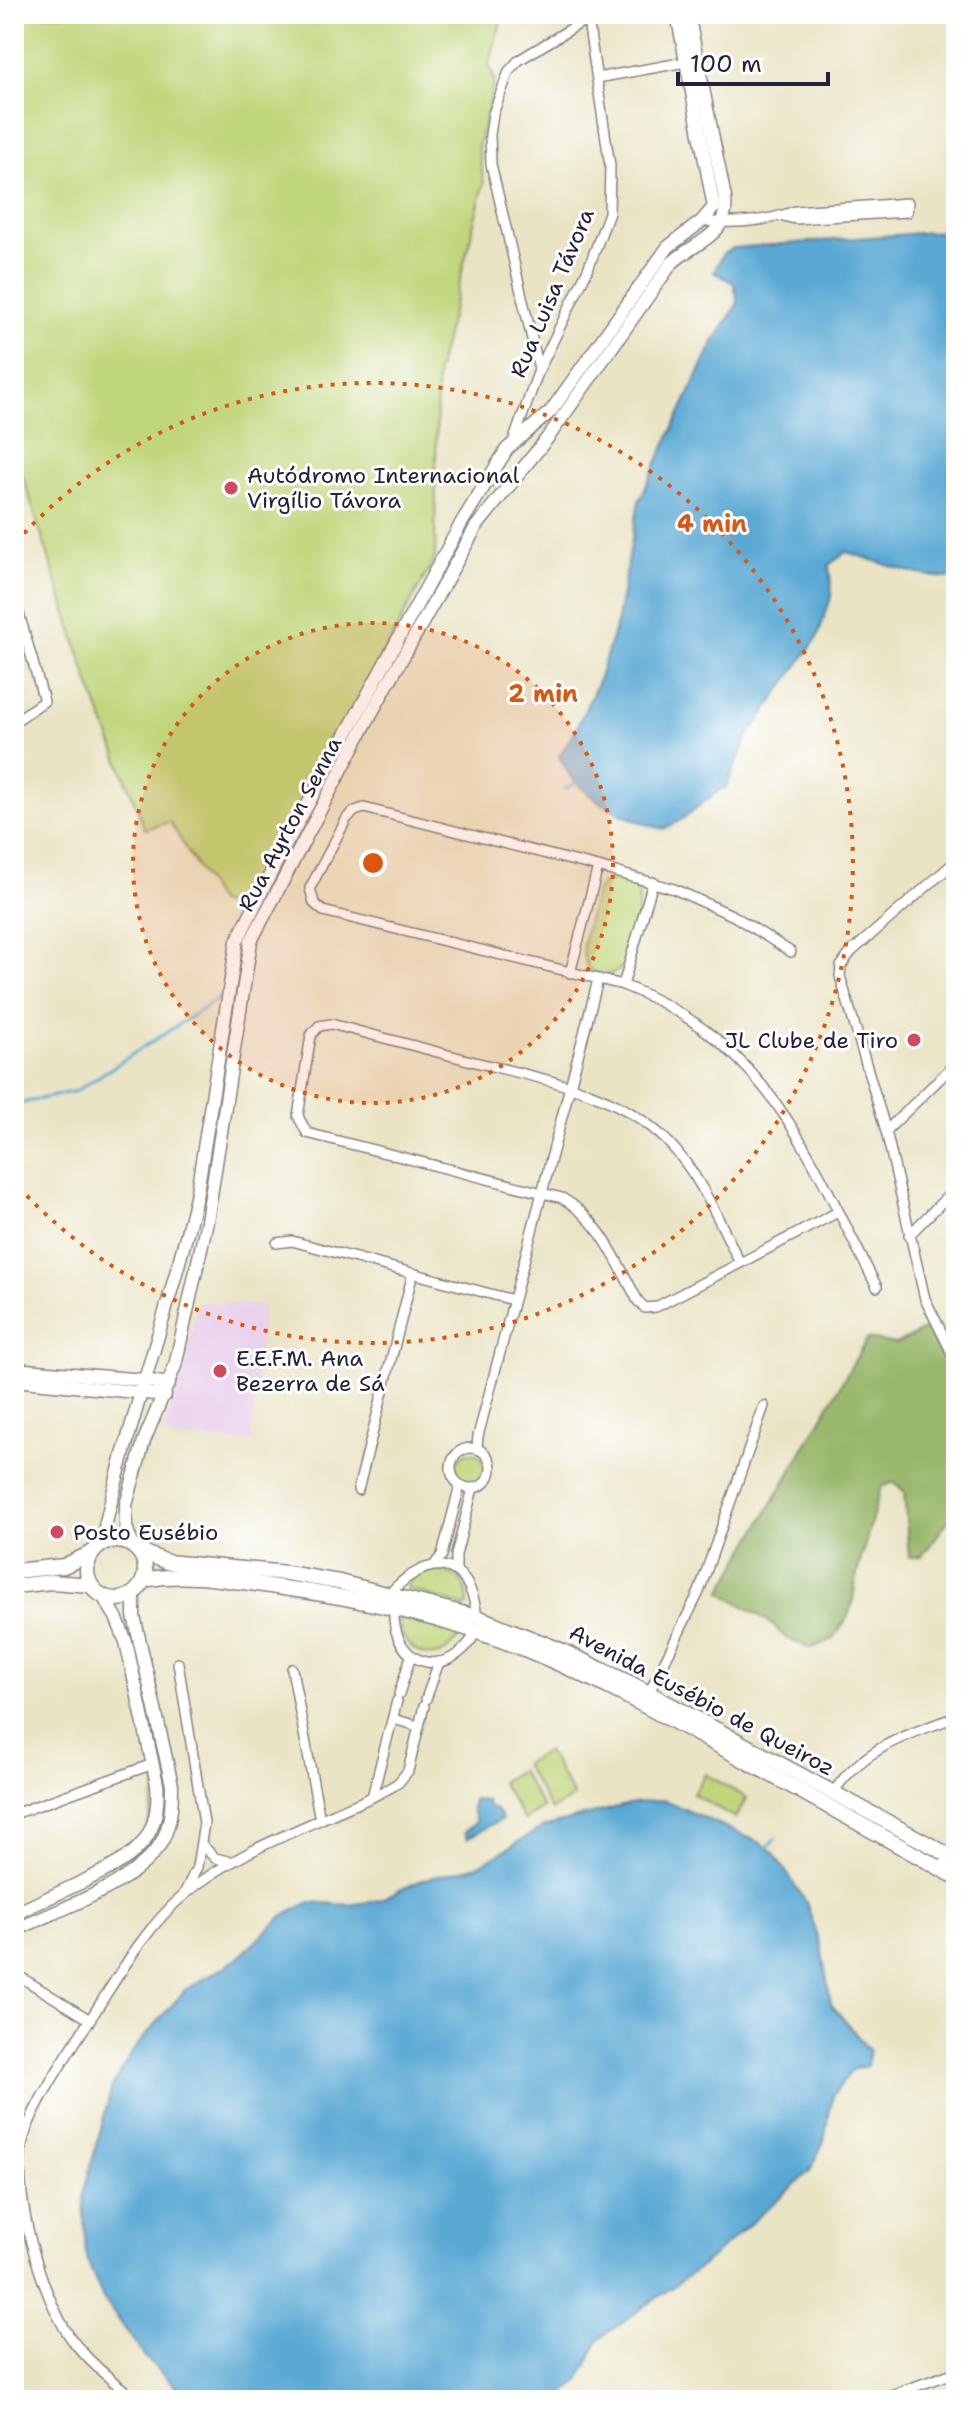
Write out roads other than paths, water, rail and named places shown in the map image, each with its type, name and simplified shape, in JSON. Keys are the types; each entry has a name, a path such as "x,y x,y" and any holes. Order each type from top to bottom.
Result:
{"main road":[{"path":"14,1571 64,1566 97,1549 117,1541 136,1548 145,1564 144,1580 134,1593 119,1599 103,1596 91,1585 87,1568 97,1549"},
{"name":"Avenida Eusébio de Queiroz","path":"136,1548 167,1562 287,1573 339,1582 392,1601 558,1649 649,1693 953,1854"},
{"name":"Avenida Eusébio de Queiroz","path":"144,1580 173,1575 221,1579 392,1601"},
{"path":"14,1586 52,1582 91,1585"},
{"name":"Avenida Eusébio de Queiroz","path":"477,1624 628,1697 956,1877"}],"street":[{"path":"513,442 551,411 668,247 711,213 714,202 677,14"},
{"path":"688,14 725,198 723,223"},
{"path":"539,370 491,164 490,135 493,114 509,71 519,60 587,17"},
{"name":"Rua Luisa Távora","path":"513,442 539,370 588,269 609,213 610,166 587,17"},
{"path":"597,78 686,62"},
{"path":"702,221 723,223 783,216 795,211 908,208"},
{"name":"Rua Ayrton Senna","path":"136,1548 126,1527 126,1505 144,1441 167,1389 207,1221 251,941 358,738 476,527 540,448 671,264 713,234 723,223"},
{"path":"521,418 540,448"},
{"name":"Rua Ayrton Senna","path":"97,1549 189,1228 206,1149 237,941 278,859 455,535 513,442"},
{"path":"14,596 44,701 14,722"},
{"path":"791,952 715,906 653,882 364,808 347,818 310,888 314,903 323,911 623,985 681,1012 715,1036 745,1064 783,1112 877,1287"},
{"path":"956,861 851,952 841,966 840,980 886,1131 930,1312 956,1361"},
{"path":"570,973 598,867"},
{"path":"623,985 653,882"},
{"path":"237,941 251,941"},
{"path":"237,941 245,965"},
{"path":"477,1448 598,980"},
{"path":"740,1263 700,1184 668,1142 629,1111 570,1086 331,1024 319,1026 309,1039 298,1116 307,1133 562,1198 589,1218 603,1235 638,1301 645,1308 656,1307 838,1212"},
{"path":"886,1131 956,1063"},
{"path":"909,1235 956,1188"},
{"path":"277,1243 292,1241 513,1300"},
{"path":"358,1490 413,1273"},
{"path":"14,1369 167,1389"},
{"path":"14,1380 142,1385"},
{"path":"649,1693 699,1592 764,1406"},
{"path":"464,1448 477,1448 489,1457 492,1470 485,1482 473,1488 460,1485 451,1475 451,1462 464,1448"},
{"path":"435,1564 442,1555 460,1485"},
{"path":"456,1571 456,1555 473,1488"},
{"path":"447,1536 460,1539"},
{"path":"435,1564 456,1571 472,1596 477,1624 462,1652 455,1658 439,1662 411,1656 399,1643 392,1626 392,1601 422,1568 435,1564"},
{"path":"14,1914 117,1866 136,1852 156,1821 159,1802 134,1616 134,1593"},
{"path":"14,1931 134,1871 159,1846 166,1832 172,1804 172,1785 122,1630 103,1596"},
{"path":"372,1797 411,1656"},
{"path":"136,2400 72,2340 55,2313 20,2189 19,2163 33,2115 145,1936 184,1895 232,1862 372,1797 404,1778 439,1662"},
{"path":"178,1663 202,1798 202,1845 197,1867 184,1895"},
{"path":"292,1669 320,1820"},
{"path":"833,1793 853,1768 884,1745 956,1717"},
{"path":"393,1719 418,1726"},
{"path":"14,1814 153,1764"},
{"path":"377,1776 382,1783 391,1787"},
{"path":"202,1845 215,1858 232,1862"},
{"path":"941,1869 953,1854"},
{"path":"54,1896 60,1909"},
{"path":"14,1973 90,2020"},
{"path":"879,2400 956,2372"},
{"path":"115,2400 123,2390"}],"water":[{"path":"956,230 956,578 913,573 846,552 829,565 832,595 817,638 747,738 727,786 663,829 602,804 581,788 559,757 597,684 616,625 639,501 713,343 738,303 734,283 714,272 723,254 733,248"},
{"path":"473,1800 487,1801 487,1805 496,1810 502,1819 467,1838 465,1832 476,1822"},
{"path":"664,1800 761,1843 773,1852 806,1902 821,1946 831,2004 870,2051 867,2066 852,2070 833,2095 824,2141 810,2171 703,2265 599,2339 578,2383 554,2400 190,2400 146,2358 103,2298 86,2258 83,2194 112,2087 135,2048 185,1990 237,1959 283,1916 310,1902 350,1905 379,1900 419,1881 478,1866 543,1827 633,1803"}],"waterway":[{"path":"565,789 581,780"},
{"path":"14,1105 76,1091 224,995"},
{"path":"766,1848 776,1838"}],"place":[{"name":"Autódromo Internacional Virgílio Távora","path":"231,488"},
{"name":"JL Clube de Tiro","path":"914,1040"},
{"name":"E.E.F.M. Ana Bezerra de Sá","path":"220,1371"},
{"name":"Posto Eusébio","path":"57,1532"}]}
